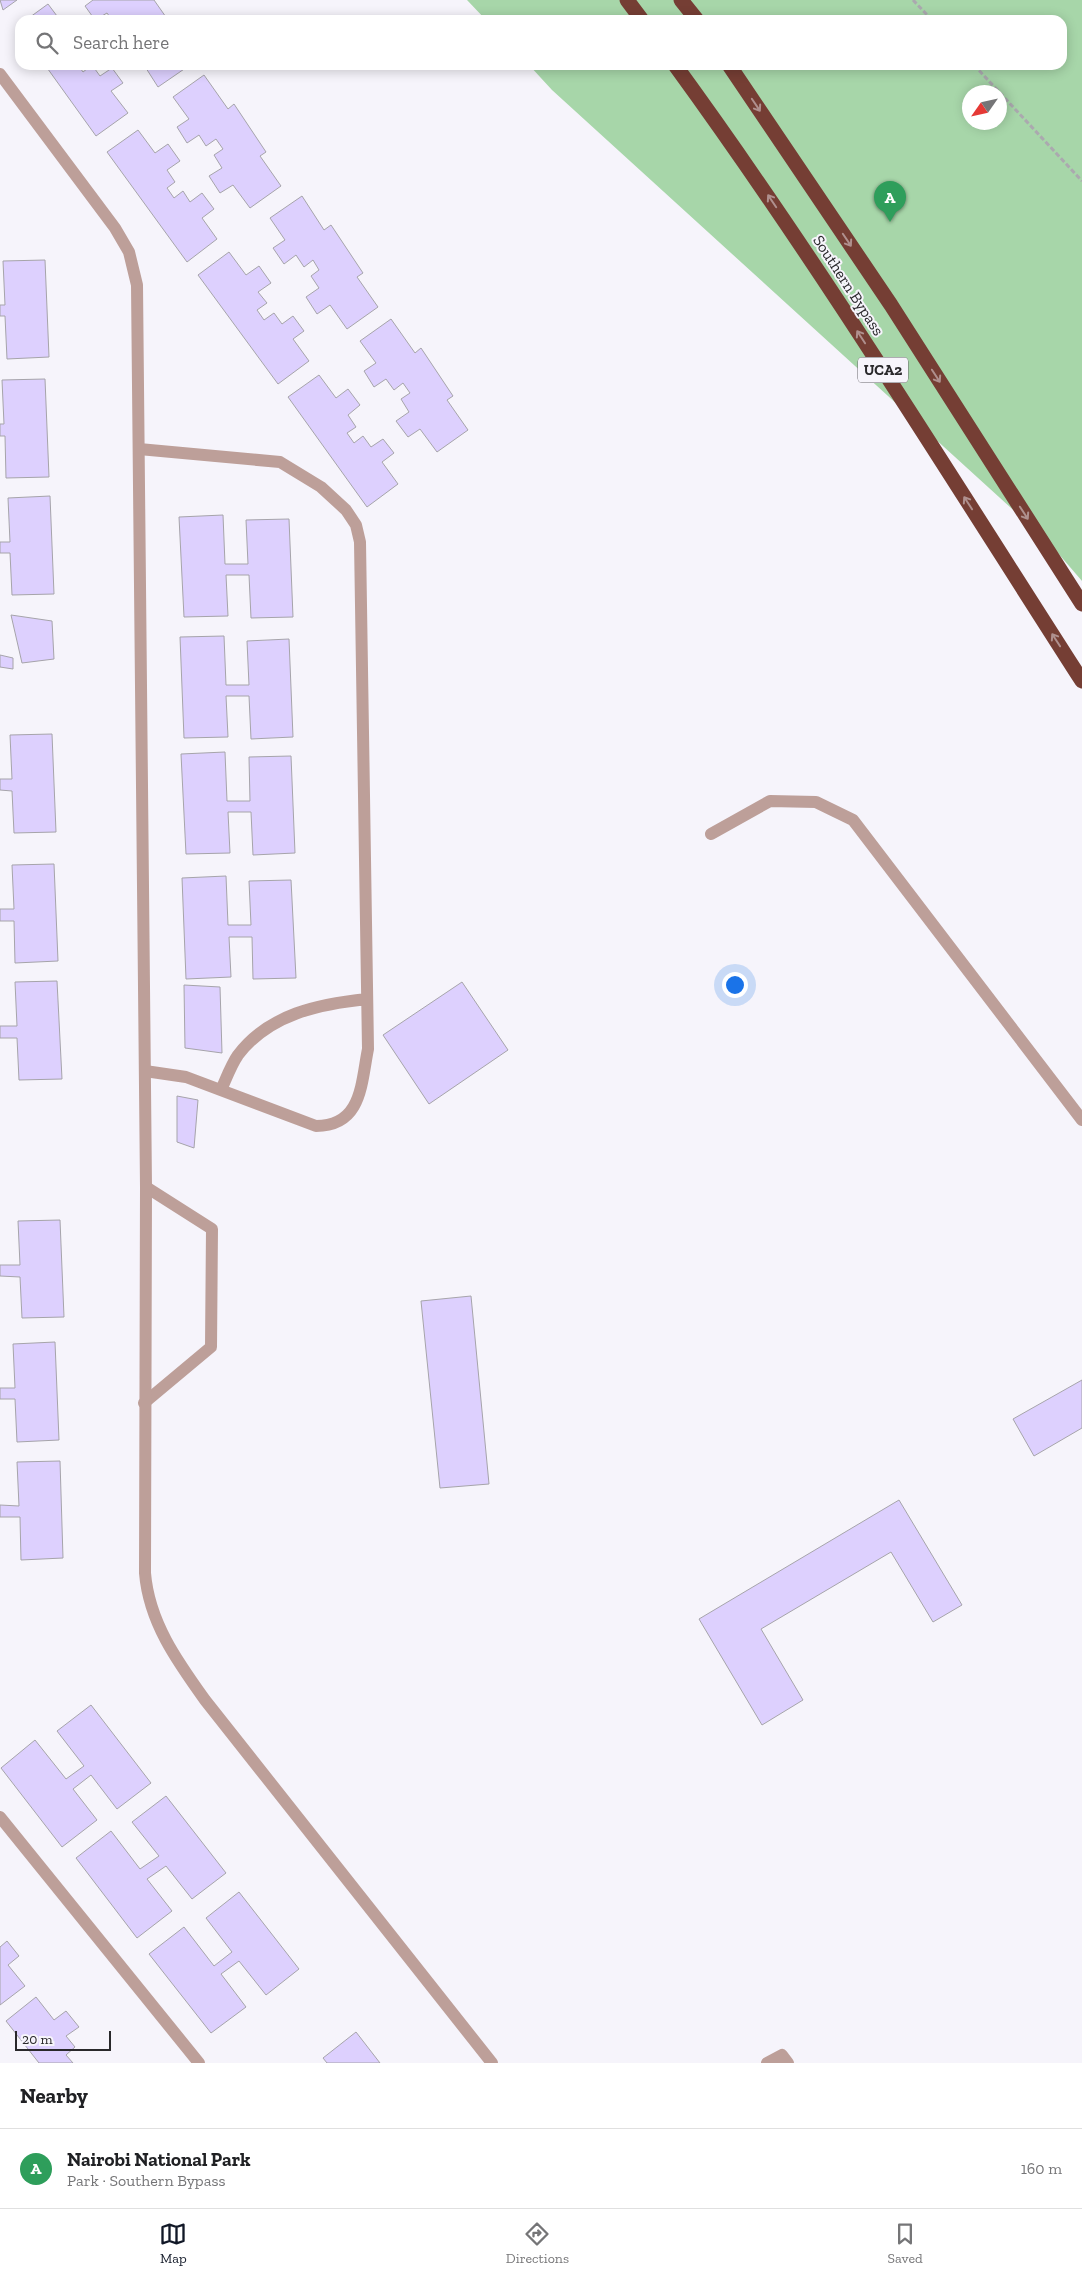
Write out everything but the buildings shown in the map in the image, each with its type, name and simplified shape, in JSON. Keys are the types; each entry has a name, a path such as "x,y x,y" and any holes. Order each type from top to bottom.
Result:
{"highway":[{"path":"627,0 638,15"},
{"path":"681,0 693,15"},
{"name":"Southern Bypass","path":"679,70 744,160 814,262 1082,681"},
{"name":"Southern Bypass","path":"732,70 891,305 1082,604"}],"street":[{"path":"0,74 115,228 129,252 137,285 146,1187 144,1402 145,1573 147,1596 166,1641 205,1700 492,2063"},
{"path":"139,450 280,462 320,487 346,510 356,525 360,542 368,1049 357,1103 343,1119 335,1124 316,1126 186,1077 145,1071"},
{"path":"711,834 770,801 816,802 853,820 1082,1120"},
{"path":"221,1090 238,1056 251,1041 278,1021 326,1004 367,999"},
{"path":"144,1402 211,1348 212,1229 146,1187"},
{"path":"0,1817 199,2063"},
{"path":"767,2063 782,2055 788,2063"}],"path":[{"path":"913,0 927,15"},
{"path":"979,70 1082,181"}],"green space":[{"path":"467,0 1082,0 1082,581 1051,545 552,90 534,70 1067,70 1067,15 481,15"}],"place":[{"name":"Nairobi National Park","path":"890,222"}]}
